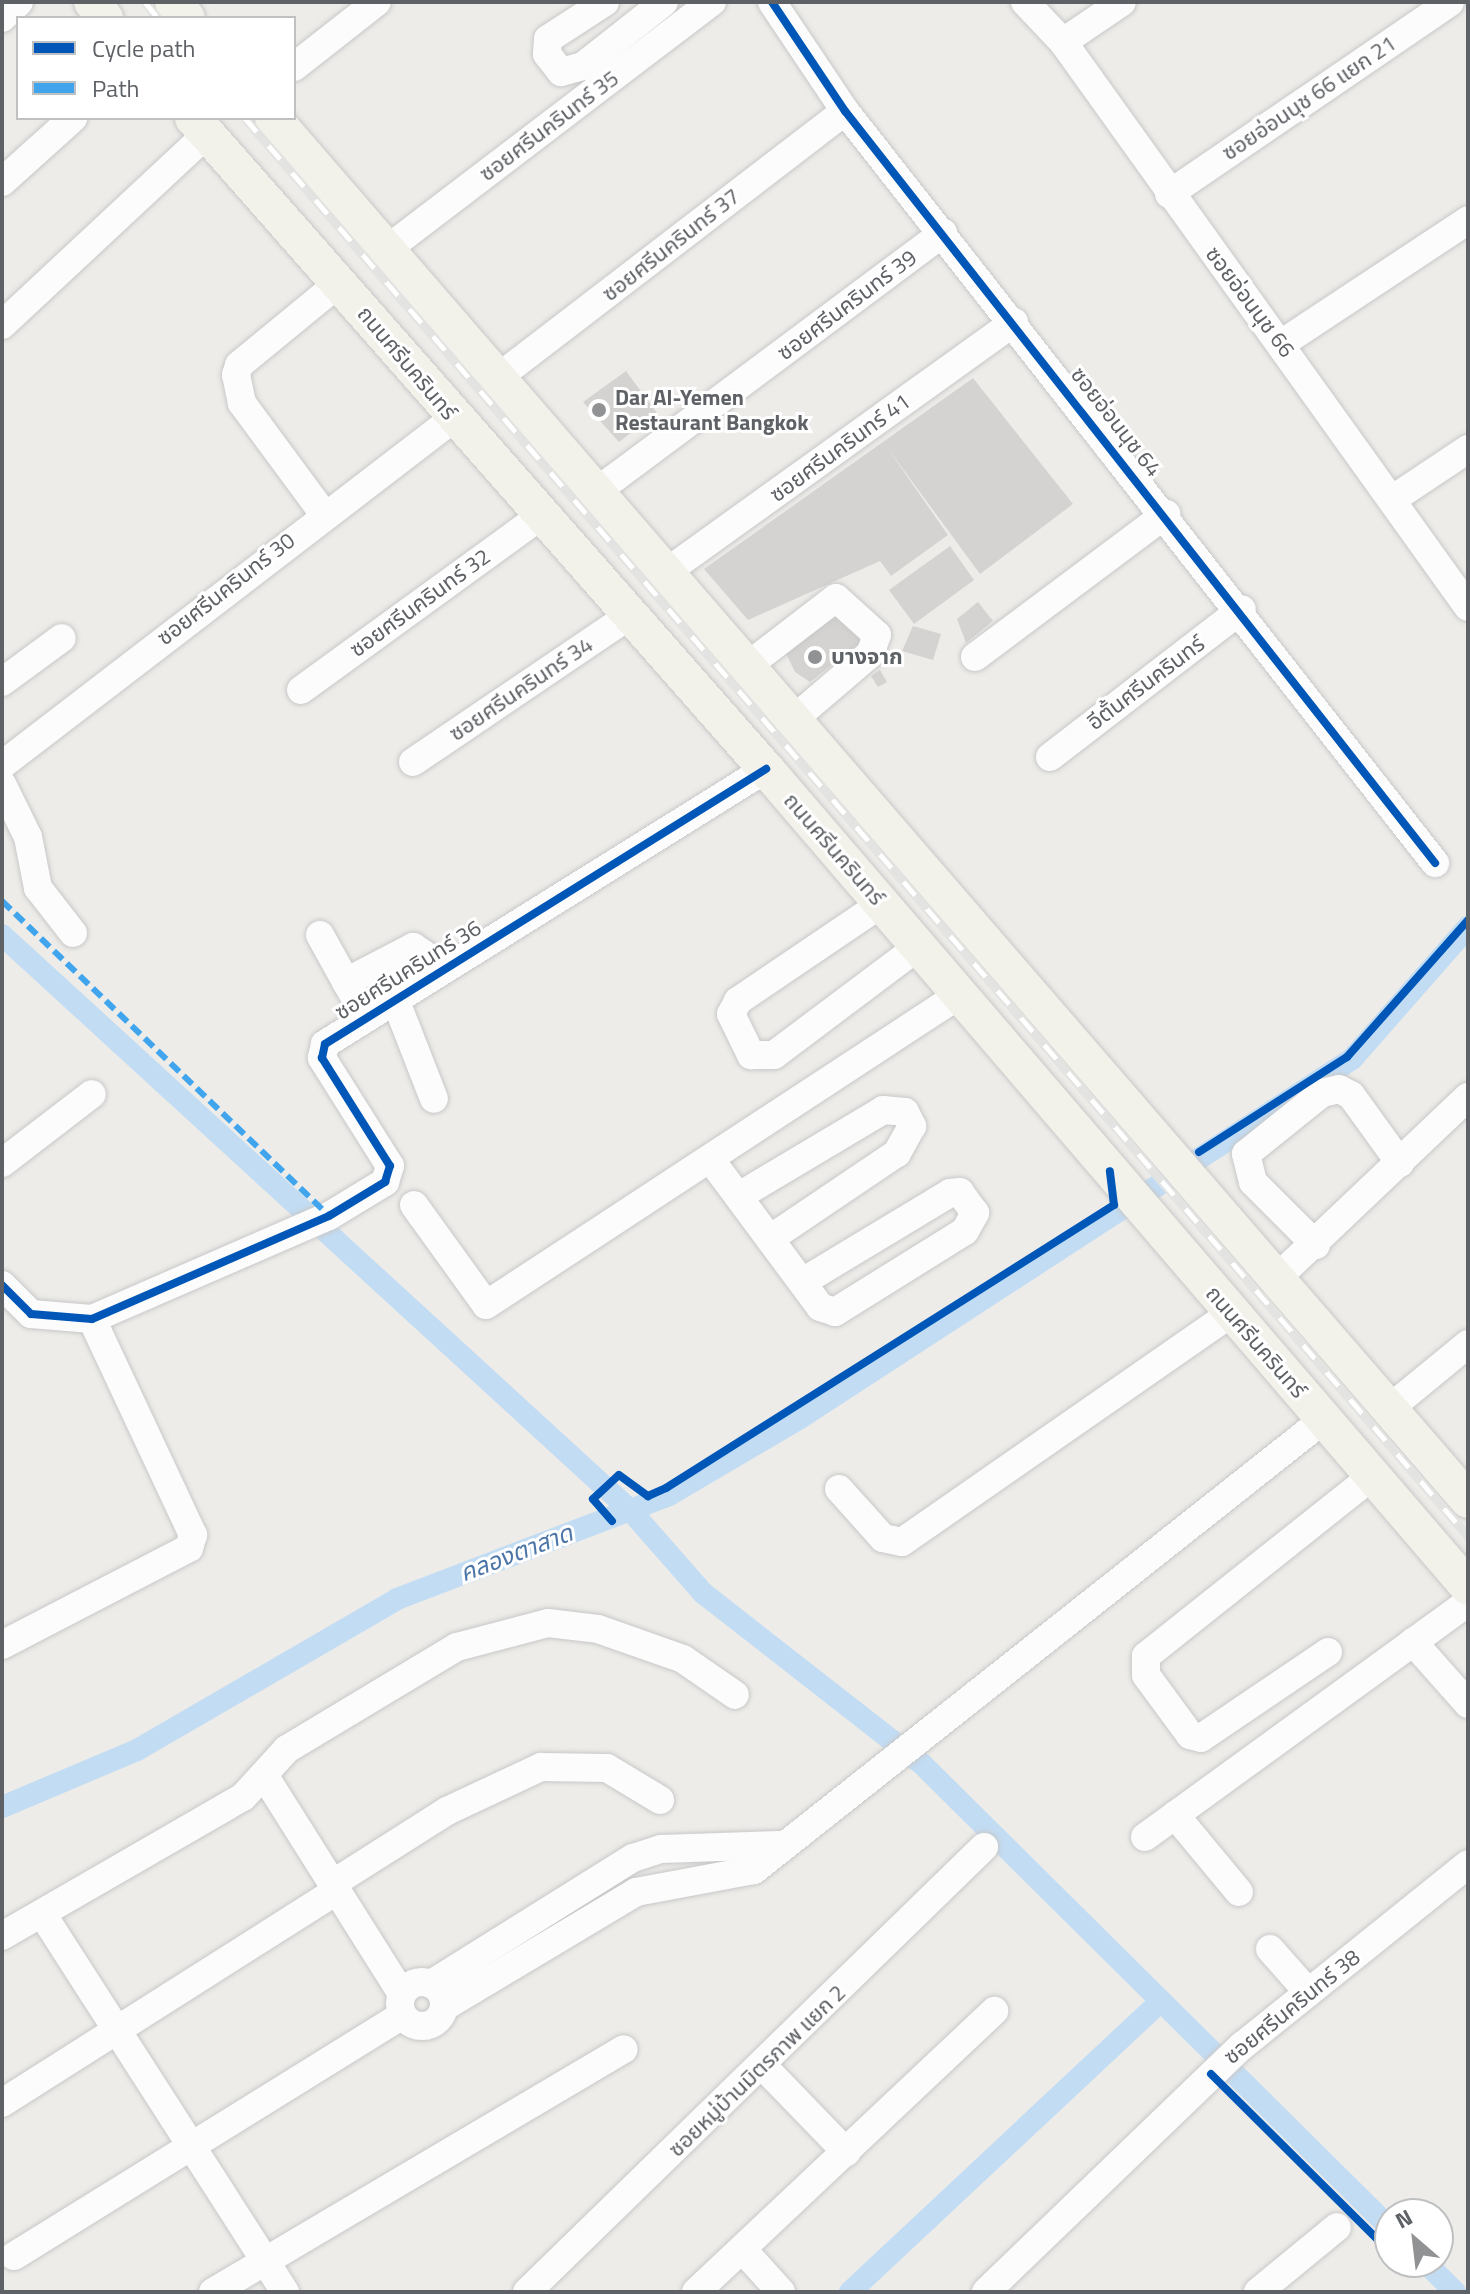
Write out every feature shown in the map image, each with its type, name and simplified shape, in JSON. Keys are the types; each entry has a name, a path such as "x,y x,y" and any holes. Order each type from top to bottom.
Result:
{"main road":[{"path":"275,120 746,667 1200,1185 1468,1500"},
{"name":"ถนนศรีนครินทร์","path":"200,126 539,517 766,769 1468,1587"}],"street":[{"path":"2,18 19,2"},
{"path":"296,65 377,2"},
{"path":"605,2 548,39 547,54 561,72 583,66 664,2"},
{"name":"ซอยศรีนครินทร์ 35","path":"386,250 712,2"},
{"name":"ซอยอ่อนนุช 64","path":"772,2 845,111 1242,609 1435,863"},
{"name":"ซอยอ่อนนุช 66","path":"1025,2 1063,42 1169,194 1396,497 1468,607"},
{"path":"1063,42 1122,2"},
{"name":"ซอยอ่อนนุช 66 แยก 21","path":"1169,194 1450,2"},
{"name":"ซอยศรีนครินทร์ 37","path":"496,379 845,111"},
{"path":"2,182 71,120"},
{"path":"2,325 200,126"},
{"path":"1281,344 1468,220"},
{"name":"ซอยศรีนครินทร์ 39","path":"597,491 943,233"},
{"path":"323,513 242,403 236,375 239,365 339,283"},
{"name":"ซอยศรีนครินทร์ 41","path":"665,573 1014,322"},
{"name":"ซอยศรีนครินทร์ 30","path":"7,753 323,513 454,418"},
{"path":"1396,497 1468,449"},
{"path":"975,657 1166,514"},
{"name":"ซอยศรีนครินทร์ 32","path":"301,690 539,517"},
{"path":"746,667 836,598 877,635 870,654 793,720"},
{"name":"อีตั้นศรีนครินทร์","path":"1050,757 1242,609"},
{"name":"ซอยศรีนครินทร์ 34","path":"413,762 630,615"},
{"path":"2,682 62,638"},
{"name":"ซอยศรีนครินทร์ 36","path":"2,1285 31,1314 92,1319 329,1216 391,1176 322,1058 325,1044 766,769"},
{"path":"2,784 28,837 38,888 73,933"},
{"path":"881,904 738,1001 731,1014 751,1055 774,1055 918,947"},
{"path":"320,935 366,1017"},
{"path":"346,982 413,947 445,968"},
{"path":"414,1205 486,1305 959,995"},
{"path":"395,999 434,1099"},
{"path":"1316,1245 1253,1182 1246,1154 1322,1093 1339,1089 1400,1163"},
{"path":"2,1163 92,1094"},
{"path":"1278,1277 1316,1245 1468,1097"},
{"path":"739,1196 883,1110 905,1112 912,1126 897,1153 771,1238"},
{"path":"711,1160 804,1281 820,1307 835,1312 965,1231 975,1213 960,1192 950,1193 804,1281"},
{"path":"839,1489 883,1538 902,1542 1232,1313"},
{"path":"2,1645 189,1548 193,1535 92,1319"},
{"path":"1390,1408 1468,1344"},
{"path":"264,1775 402,2004 426,2026 437,1995 636,1892 739,1878 1323,1420"},
{"path":"1328,1652 1201,1738 1190,1735 1146,1675 1146,1656 1372,1476"},
{"path":"1145,1837 1468,1602"},
{"path":"2,1936 243,1797 287,1749 415,1666 548,1623 648,1642 735,1695"},
{"path":"1413,1642 1468,1704"},
{"path":"2,2103 447,1811 541,1767 607,1768 660,1800"},
{"path":"1175,1815 1239,1892"},
{"name":"ซอยหมู่บ้านมิตรภาพ แยก 2","path":"527,2292 763,2066 984,1847"},
{"name":"ซอยศรีนครินทร์ 38","path":"986,2292 1242,2046 1468,1864"},
{"path":"43,1915 188,2147 285,2292"},
{"path":"1270,1949 1308,1992"},
{"path":"14,2256 188,2147 402,2004 414,1983 437,1995"},
{"path":"696,2292 994,2011"},
{"path":"213,2292 624,2049"},
{"path":"763,2066 846,2152"},
{"path":"1258,2292 1337,2227"},
{"path":"742,2249 781,2292"}],"building":[{"path":"626,371 657,413 619,442 583,402"},
{"path":"973,378 1073,504 980,574 886,446 948,535 891,576 880,561 748,620 704,569"},
{"path":"950,546 974,580 914,624 889,590"},
{"path":"978,602 993,621 966,643 957,619"},
{"path":"836,604 871,634 810,682 795,672 781,643"},
{"path":"913,626 941,634 933,660 902,651"},
{"path":"880,670 887,682 878,687 871,676"}],"waterway":[{"name":"คลองตาสาด","path":"2,1807 137,1750 397,1599 669,1495 800,1418 1352,1059 1468,927"},
{"path":"2,935 631,1511 703,1593 922,1764 1374,2212"},
{"path":"850,2292 1161,2001"},
{"path":"1441,2278 1455,2292"}],"railway":[{"path":"145,2 156,16"},
{"path":"247,120 1468,1536"}],"marked path":[{"path":"2,901 329,1216"}],"cycle path":[{"path":"772,2 845,111 1435,863"},
{"path":"2,1285 31,1314 92,1319 329,1216 385,1182 390,1166 322,1058 325,1044 766,769"},
{"path":"1199,1152 1347,1057 1468,920"},
{"path":"612,1521 593,1499 619,1475 648,1496 666,1488 1114,1205 1110,1171"},
{"path":"1211,2074 1374,2236"}],"place":[{"name":"Dar Al-Yemen Restaurant Bangkok","path":"599,410"},
{"name":"บางจาก","path":"815,657"}]}
